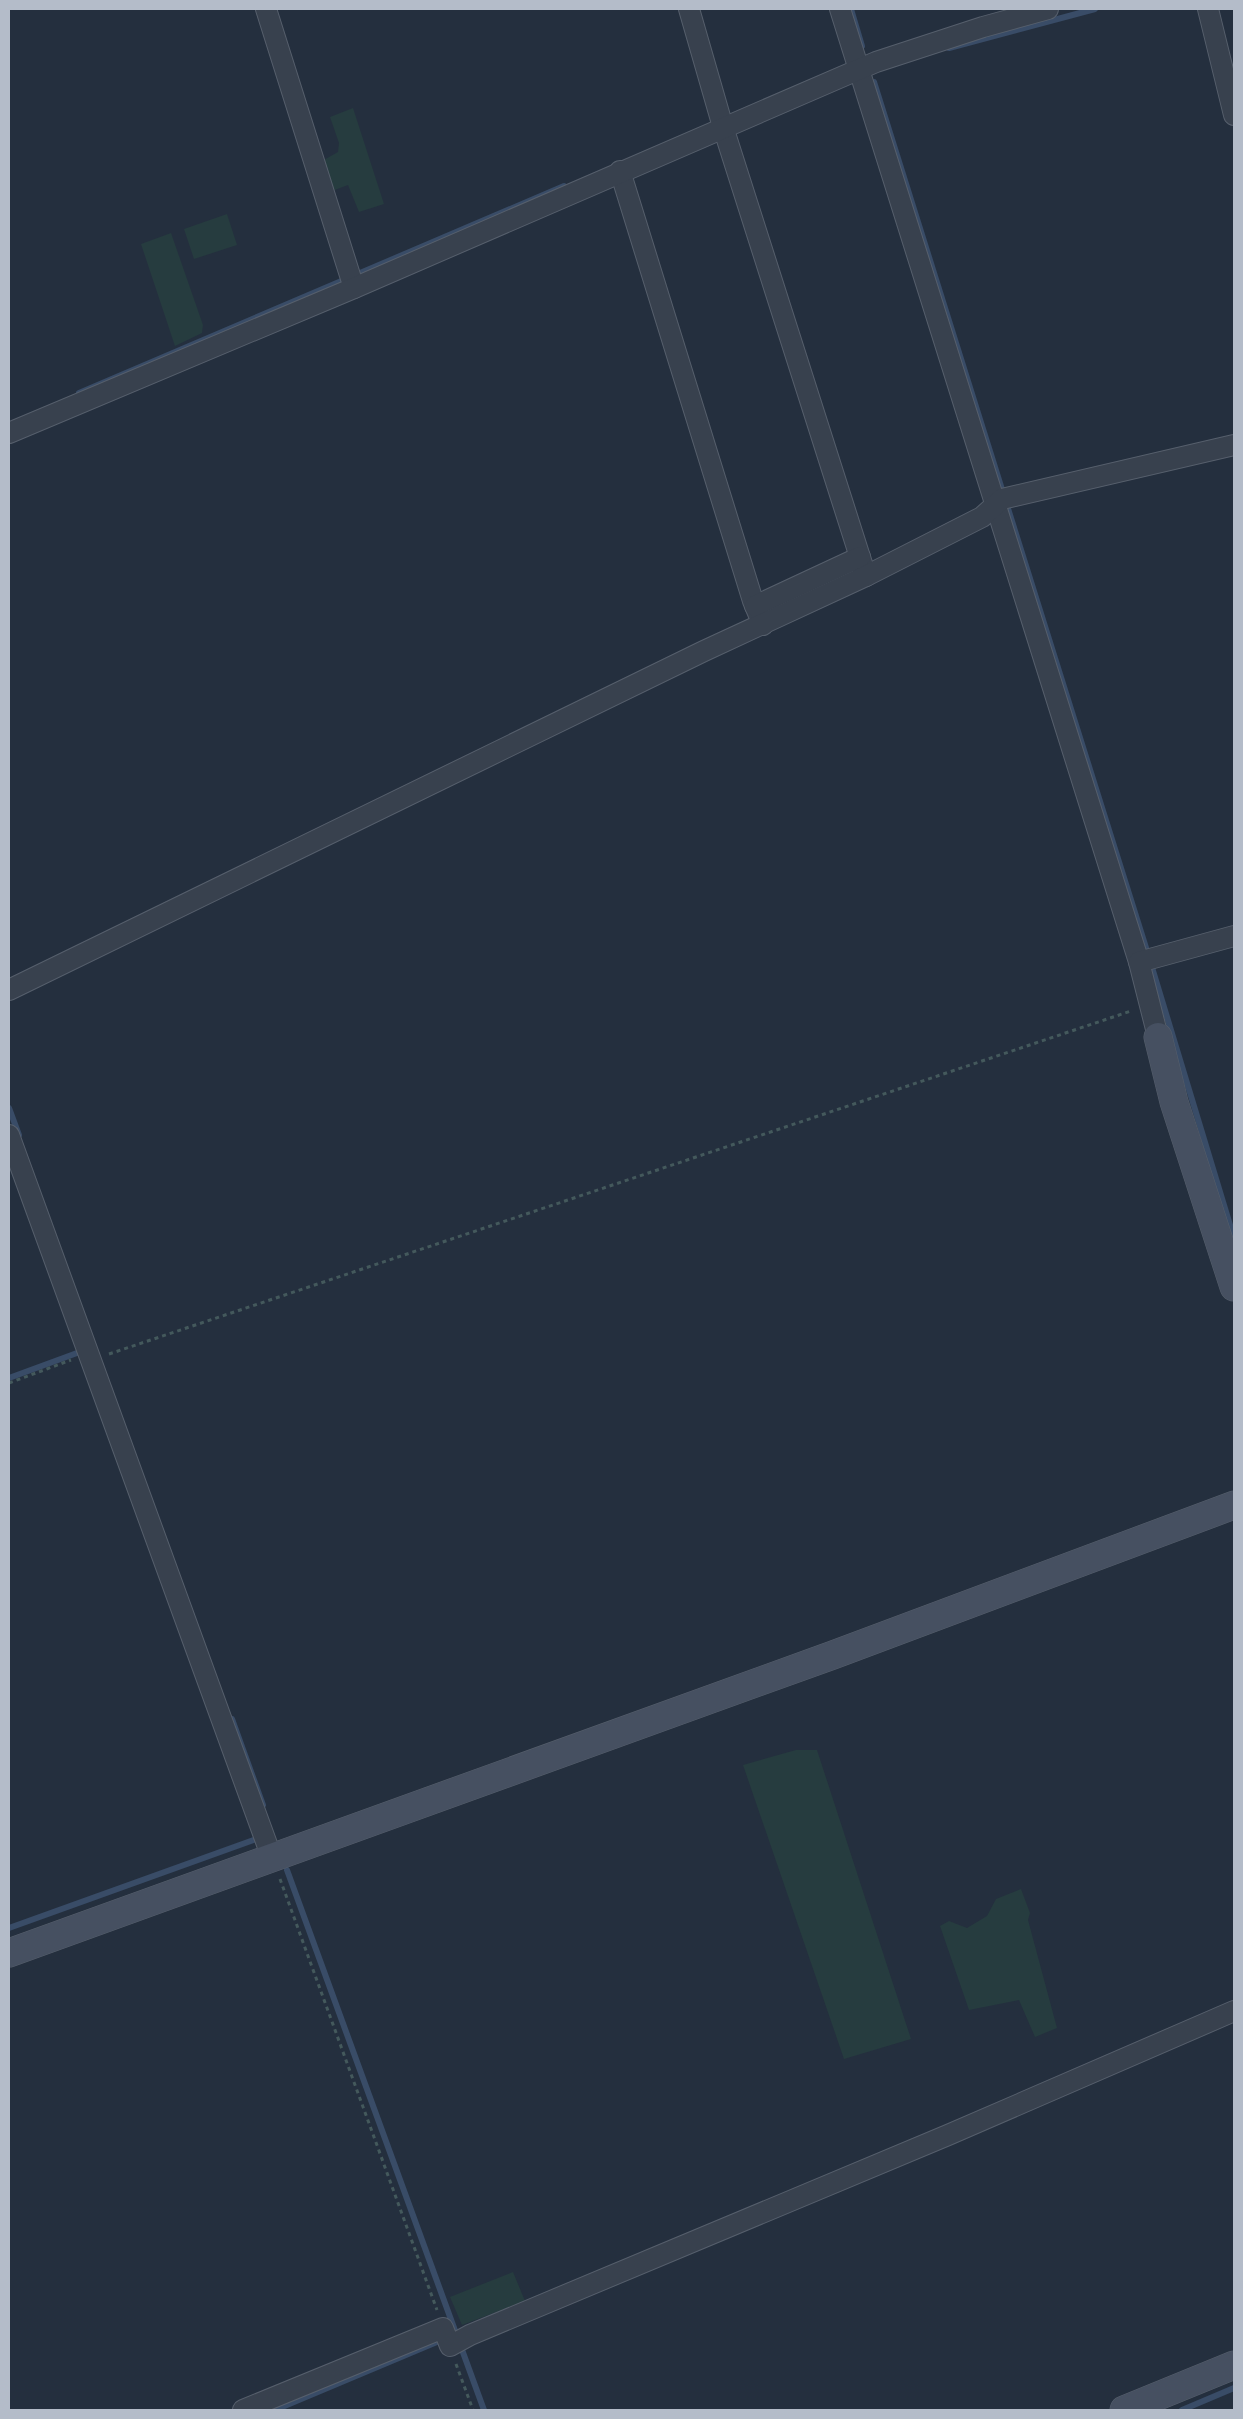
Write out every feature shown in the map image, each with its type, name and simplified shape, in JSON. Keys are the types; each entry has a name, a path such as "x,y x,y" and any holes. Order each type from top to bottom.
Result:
{"street":[{"path":"266,9 352,280"},
{"path":"689,9 721,122 863,566"},
{"path":"840,9 1002,500 1146,960 1151,1004 1174,1102 1234,1287"},
{"path":"9,433 352,280 620,171 721,122 860,70 981,18 1048,9"},
{"path":"1208,9 1234,115"},
{"path":"620,171 759,616"},
{"path":"9,990 704,651 759,616 863,566 982,517 1002,500 1234,445"},
{"path":"1146,960 1234,936"},
{"path":"9,1135 96,1354 272,1858"},
{"path":"9,1953 833,1655 1234,1505"},
{"path":"243,2410 451,2338 948,2135 1234,2011"},
{"path":"1124,2410 1234,2364"}],"path":[{"path":"9,1384 1151,1004"},
{"path":"272,1858 451,2338 473,2410"}],"green space":[{"path":"353,108 384,204 359,212 348,185 332,191 322,161 338,152 339,143 330,117"},
{"path":"227,214 237,245 194,259 184,229"},
{"path":"171,233 203,325 202,333 175,346 141,244"},
{"path":"796,1750 817,1750 911,2039 844,2059 743,1765"},
{"path":"1021,1889 1030,1913 1028,1920 1057,2028 1035,2037 1019,2000 969,2010 940,1926 949,1921 967,1928 987,1916 996,1899"},
{"path":"513,2272 525,2301 462,2325 450,2297"}],"waterway":[{"path":"851,9 862,46"},
{"path":"949,48 1095,9"},
{"path":"874,82 1147,951 1234,1238"},
{"path":"79,393 564,186"},
{"path":"9,1108 19,1135"},
{"path":"9,1378 77,1353"},
{"path":"232,1719 263,1805"},
{"path":"9,1928 259,1838"},
{"path":"287,1870 484,2410"},
{"path":"275,2410 444,2339"},
{"path":"1182,2410 1234,2388"}]}
